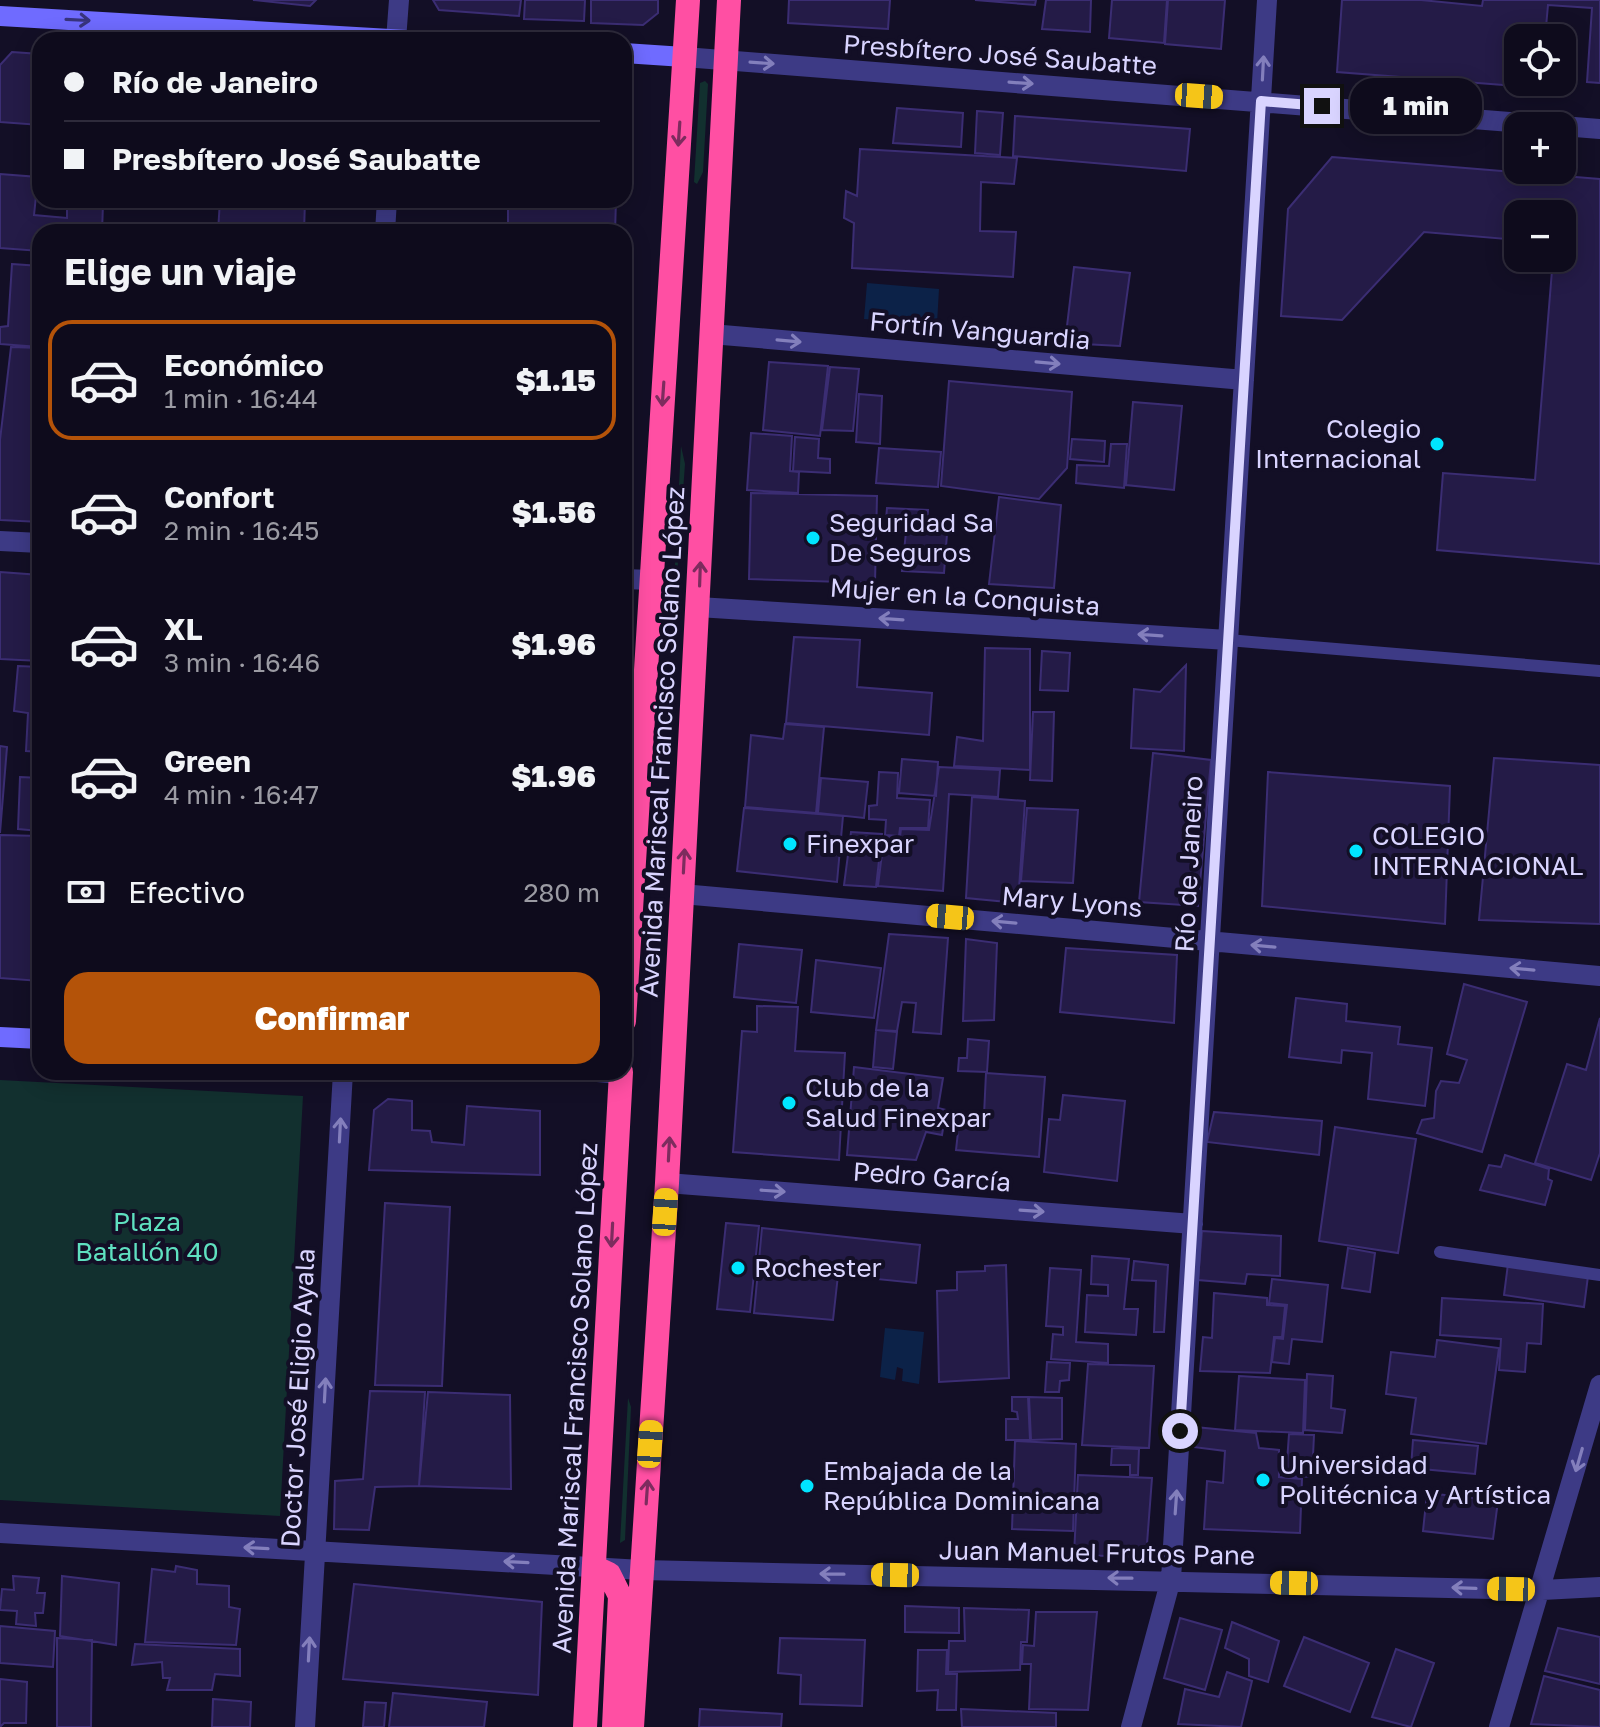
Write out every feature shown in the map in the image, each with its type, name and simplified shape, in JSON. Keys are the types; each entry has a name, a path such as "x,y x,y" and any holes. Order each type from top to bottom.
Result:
{"highway":[{"name":"Avenida Mariscal Francisco Solano López","path":"632,890 688,0"},
{"name":"Avenida Mariscal Francisco Solano López","path":"632,1727 667,1183 729,0"},
{"name":"Avenida Mariscal Francisco Solano López","path":"585,1727 613,1080"},
{"path":"594,1567 609,1574 620,1596 614,1727"}],"street":[{"path":"397,32 399,0"},
{"name":"Río de Janeiro","path":"1131,1727 1171,1579 1267,0"},
{"path":"0,16 264,32"},
{"path":"632,54 684,57"},
{"name":"Presbítero José Saubatte","path":"684,57 1600,129"},
{"name":"Fortín Vanguardia","path":"711,334 1244,380"},
{"path":"0,541 32,543"},
{"path":"632,579 651,580"},
{"name":"Mujer en la Conquista","path":"698,607 1228,640"},
{"name":"Mary Lyons","path":"682,894 1600,976"},
{"path":"0,1037 32,1039"},
{"name":"Doctor José Eligio Ayala","path":"305,1727 343,1080"},
{"name":"Pedro García","path":"667,1183 1193,1224"},
{"path":"1499,1727 1542,1590 1600,1385"},
{"name":"Juan Manuel Frutos Pane","path":"0,1533 642,1570 1171,1579 1542,1590 1600,1587"}],"lane":[{"path":"1228,640 1600,671"},
{"path":"1440,1252 1600,1275"}],"green space":[{"path":"705,81 708,84 703,172 697,184 694,182 700,83"},
{"path":"681,446 685,464 672,646 671,644"},
{"name":"Plaza Batallón 40","path":"0,1080 303,1096 280,1516 0,1500"},
{"path":"628,1398 631,1407 625,1540 620,1543"}],"water":[{"path":"867,283 939,289 937,324 864,319"},
{"path":"885,1328 924,1332 919,1384 902,1381 903,1369 897,1367 895,1380 880,1377"}],"building":[{"path":"253,0 316,0 310,6"},
{"path":"433,0 521,0 519,16 439,10"},
{"path":"525,0 585,0 584,21 524,19"},
{"path":"591,0 658,0 658,13 643,25 591,23"},
{"path":"789,0 890,0 888,29 788,23"},
{"path":"975,0 1036,0 1035,5"},
{"path":"1046,0 1091,0 1090,32 1042,29"},
{"path":"1112,0 1167,0 1164,43 1109,38"},
{"path":"1168,0 1225,0 1221,49 1165,44"},
{"path":"1342,0 1421,0 1482,6 1483,0 1600,0 1600,83 1587,82 1592,8 1548,5 1546,24 1504,24 1504,85 1337,72"},
{"path":"12,52 32,53 32,124 0,122 0,65"},
{"path":"897,108 963,113 961,147 893,143"},
{"path":"977,111 1003,113 1000,155 975,153"},
{"path":"1015,116 1190,129 1186,171 1013,156"},
{"path":"860,149 1017,158 1014,184 981,182 980,231 1016,232 1013,277 852,268 854,223 844,218 846,191 857,196"},
{"path":"1332,157 1504,171 1504,184 1576,184 1576,177 1600,179 1600,564 1437,550 1443,473 1535,480 1552,272 1576,272 1576,200 1504,200 1504,239 1424,232 1342,320 1281,316 1288,209"},
{"path":"0,174 32,177 34,215 67,218 67,208 103,208 102,224 32,224 32,250 0,248"},
{"path":"220,208 305,208 304,224 218,224"},
{"path":"508,208 616,208 615,224 508,224"},
{"path":"12,264 32,265 32,346 0,344 0,327 8,326"},
{"path":"1074,267 1130,273 1120,346 1065,343"},
{"path":"11,347 32,348 32,522 0,520 0,440"},
{"path":"769,362 828,366 820,436 763,430"},
{"path":"830,367 859,369 853,431 822,430"},
{"path":"949,381 1072,392 1067,468 1039,499 941,486"},
{"path":"859,394 882,396 880,444 856,442"},
{"path":"1133,402 1182,406 1174,490 1126,485"},
{"path":"751,433 792,436 790,471 799,472 798,493 747,490"},
{"path":"795,437 819,439 818,458 830,459 830,473 793,471"},
{"path":"1072,439 1105,441 1104,462 1070,459"},
{"path":"1111,444 1127,444 1124,488 1076,483 1077,465 1109,466"},
{"path":"879,448 941,452 938,487 876,483"},
{"name":"Seguridad Sa De Seguros","path":"751,493 877,496 875,583 749,579"},
{"path":"999,497 1061,505 1054,588 989,584"},
{"path":"887,508 928,510 926,533 947,534 944,573 902,571 906,532 885,531"},
{"path":"0,572 32,574 32,661 0,659"},
{"path":"794,637 860,640 857,687 932,693 929,735 786,723"},
{"path":"985,648 1030,649 1030,770 954,766 957,737 983,741"},
{"path":"1042,651 1070,653 1068,691 1040,690"},
{"path":"1186,665 1184,751 1131,748 1134,689 1160,692"},
{"path":"18,666 32,667 32,751 26,751 28,713 14,711"},
{"path":"1033,712 1054,712 1052,781 1030,780"},
{"path":"785,724 824,727 816,813 745,807 751,735 783,739"},
{"path":"0,746 7,747 0,833"},
{"path":"1153,753 1211,760 1198,906 1139,902"},
{"path":"1494,758 1600,765 1600,924 1479,920"},
{"path":"902,759 938,762 936,796 899,793"},
{"path":"939,767 1000,770 998,797 949,794 943,891 878,886 884,837 900,837 901,829 929,830"},
{"path":"879,772 898,773 897,798 930,800 928,828 900,828 899,836 885,835 886,820 869,819 869,806 877,805"},
{"name":"COLEGIO INTERNACIONAL","path":"1268,772 1450,786 1445,924 1262,906"},
{"path":"20,777 32,778 32,830 18,829"},
{"path":"821,778 868,782 864,818 818,813"},
{"path":"972,797 1025,801 1018,903 966,898"},
{"name":"Finexpar","path":"744,808 843,816 837,882 737,871"},
{"path":"1027,808 1078,810 1073,883 1021,881"},
{"path":"851,832 882,834 876,887 844,885"},
{"path":"0,835 32,836 32,980 0,978"},
{"path":"889,934 948,938 941,1034 913,1032 916,1003 902,1002 897,1031 876,1030"},
{"path":"966,939 997,943 994,1020 963,1021"},
{"path":"739,944 802,950 796,1003 734,997"},
{"path":"1066,948 1177,955 1174,1023 1060,1012"},
{"path":"816,960 881,968 874,1018 811,1012"},
{"path":"1464,984 1527,1002 1482,1152 1417,1133 1422,1120 1434,1118 1436,1091 1441,1081 1459,1083 1467,1060 1447,1054"},
{"path":"1296,998 1347,1004 1346,1021 1400,1027 1398,1044 1432,1048 1425,1106 1368,1099 1372,1053 1342,1050 1341,1063 1289,1057"},
{"name":"Club de la Salud Finexpar","path":"757,1006 798,1007 795,1051 845,1053 839,1160 733,1152 742,1031 757,1032"},
{"path":"1600,1018 1600,1153 1591,1180 1535,1163 1567,1064 1586,1070"},
{"path":"876,1030 897,1032 893,1069 873,1067"},
{"path":"968,1039 989,1041 987,1072 958,1071 959,1058 967,1058"},
{"path":"854,1067 943,1078 938,1108 946,1110 942,1135 926,1132 916,1160 847,1155"},
{"path":"986,1073 1045,1077 1039,1157 956,1150 960,1114 984,1115"},
{"path":"1063,1095 1125,1101 1117,1181 1044,1172 1049,1119 1060,1120"},
{"path":"388,1099 412,1101 412,1130 430,1131 432,1142 464,1145 467,1106 540,1111 540,1175 369,1170 374,1110"},
{"path":"1214,1112 1322,1121 1319,1155 1207,1142"},
{"path":"1335,1127 1416,1139 1398,1253 1319,1241"},
{"path":"1505,1155 1549,1169 1548,1179 1552,1181 1545,1205 1480,1190 1489,1165 1501,1167"},
{"path":"385,1203 450,1207 442,1386 375,1385"},
{"name":"Rochester","path":"726,1223 759,1226 750,1312 717,1309"},
{"path":"762,1228 920,1245 916,1283 838,1275 833,1320 754,1313"},
{"path":"1202,1231 1281,1236 1280,1276 1247,1274 1245,1284 1198,1280"},
{"path":"1348,1248 1375,1253 1370,1292 1342,1288"},
{"path":"1092,1256 1129,1259 1124,1309 1138,1309 1136,1335 1085,1332 1087,1295 1108,1296 1108,1285 1091,1284"},
{"path":"1134,1261 1168,1265 1164,1332 1154,1332 1156,1281 1132,1280"},
{"path":"1508,1264 1588,1276 1584,1307 1504,1295"},
{"path":"1006,1265 1009,1378 939,1382 937,1291 957,1290 957,1272 985,1271 985,1266"},
{"path":"1050,1268 1081,1270 1076,1342 1108,1344 1108,1363 1051,1359 1053,1334 1063,1335 1063,1327 1046,1326"},
{"path":"1272,1279 1328,1285 1322,1342 1292,1339 1289,1364 1272,1362 1275,1338 1283,1339 1287,1305 1269,1303"},
{"path":"1214,1293 1267,1298 1267,1305 1285,1306 1282,1337 1274,1337 1270,1373 1200,1371 1203,1337 1212,1338"},
{"path":"1442,1298 1543,1304 1541,1344 1527,1343 1525,1372 1499,1370 1501,1339 1440,1335"},
{"path":"1437,1340 1499,1348 1486,1444 1411,1434 1416,1398 1386,1394 1391,1352 1435,1357"},
{"path":"1047,1362 1070,1363 1069,1380 1060,1381 1059,1392 1045,1392"},
{"path":"1088,1364 1154,1366 1149,1448 1082,1445"},
{"path":"1307,1374 1333,1376 1331,1408 1345,1410 1342,1433 1305,1430"},
{"path":"1239,1376 1305,1380 1303,1433 1235,1430"},
{"path":"370,1391 425,1392 419,1486 375,1487 369,1530 334,1529 335,1481 363,1479"},
{"path":"428,1392 510,1395 511,1489 419,1486"},
{"path":"1012,1397 1028,1397 1030,1440 1006,1440 1006,1419 1018,1419 1017,1412 1012,1411"},
{"path":"1029,1397 1062,1398 1062,1439 1031,1440"},
{"name":"Universidad Politécnica y Artística","path":"1195,1427 1256,1433 1259,1448 1279,1450 1279,1477 1302,1479 1300,1533 1204,1529 1207,1481 1223,1483 1225,1451 1193,1447"},
{"path":"1289,1434 1314,1435 1312,1477 1286,1476"},
{"path":"1413,1440 1478,1446 1475,1474 1411,1468"},
{"path":"1015,1441 1076,1444 1073,1531 1012,1529"},
{"path":"1112,1448 1139,1449 1138,1475 1130,1475 1130,1465 1111,1465"},
{"path":"1078,1475 1152,1478 1146,1557 1074,1555"},
{"path":"1427,1493 1498,1501 1493,1539 1423,1531"},
{"path":"176,1566 197,1570 197,1584 229,1586 229,1607 240,1609 236,1645 145,1642 152,1569 175,1572"},
{"path":"13,1576 39,1578 37,1593 45,1593 43,1613 35,1613 36,1626 16,1624 17,1611 0,1610 2,1589 14,1590"},
{"path":"62,1576 119,1583 116,1645 60,1636"},
{"path":"354,1584 542,1602 538,1695 343,1679"},
{"path":"905,1606 959,1608 959,1633 905,1632"},
{"path":"964,1608 1029,1610 1027,1642 1021,1642 1020,1670 948,1672 949,1641 965,1641"},
{"path":"1036,1612 1097,1612 1088,1710 1029,1709 1031,1664 1022,1664 1023,1645 1034,1646"},
{"path":"1180,1618 1222,1630 1205,1690 1164,1678"},
{"path":"1232,1622 1279,1641 1268,1682 1249,1676 1249,1659 1225,1648"},
{"path":"0,1626 55,1631 53,1667 0,1663"},
{"path":"1558,1628 1600,1637 1600,1684 1545,1671"},
{"path":"1304,1637 1369,1663 1350,1712 1284,1686"},
{"path":"57,1638 92,1640 91,1727 57,1727"},
{"path":"780,1638 865,1640 862,1706 800,1704 801,1675 778,1673"},
{"path":"135,1644 240,1649 240,1676 215,1674 212,1690 167,1690 170,1678 163,1678 162,1662 132,1665"},
{"path":"1396,1649 1434,1663 1411,1727 1372,1717"},
{"path":"918,1650 947,1650 946,1674 957,1674 956,1710 937,1710 938,1690 917,1691"},
{"path":"1227,1672 1252,1681 1241,1727 1178,1724 1185,1689 1219,1697"},
{"path":"1544,1676 1600,1690 1600,1727 1531,1724"},
{"path":"0,1679 27,1682 26,1723 4,1723 0,1727"},
{"path":"393,1693 487,1702 484,1727 389,1727"},
{"path":"213,1699 251,1702 250,1727 212,1727"},
{"path":"365,1702 386,1703 384,1727 363,1727"},
{"path":"700,1709 782,1714 781,1727 699,1727"},
{"path":"961,1709 1056,1713 1056,1727 962,1727"}],"place":[{"name":"Colegio Internacional","path":"1437,444"},
{"name":"Seguridad Sa De Seguros","path":"813,538"},
{"name":"Finexpar","path":"790,844"},
{"name":"COLEGIO INTERNACIONAL","path":"1356,851"},
{"name":"Club de la Salud Finexpar","path":"789,1103"},
{"name":"Rochester","path":"738,1268"},
{"name":"Universidad Politécnica y Artística","path":"1263,1480"},
{"name":"Embajada de la República Dominicana","path":"807,1486"}],"route":[{"path":"1180,1431 1261,101 1322,106"}]}
